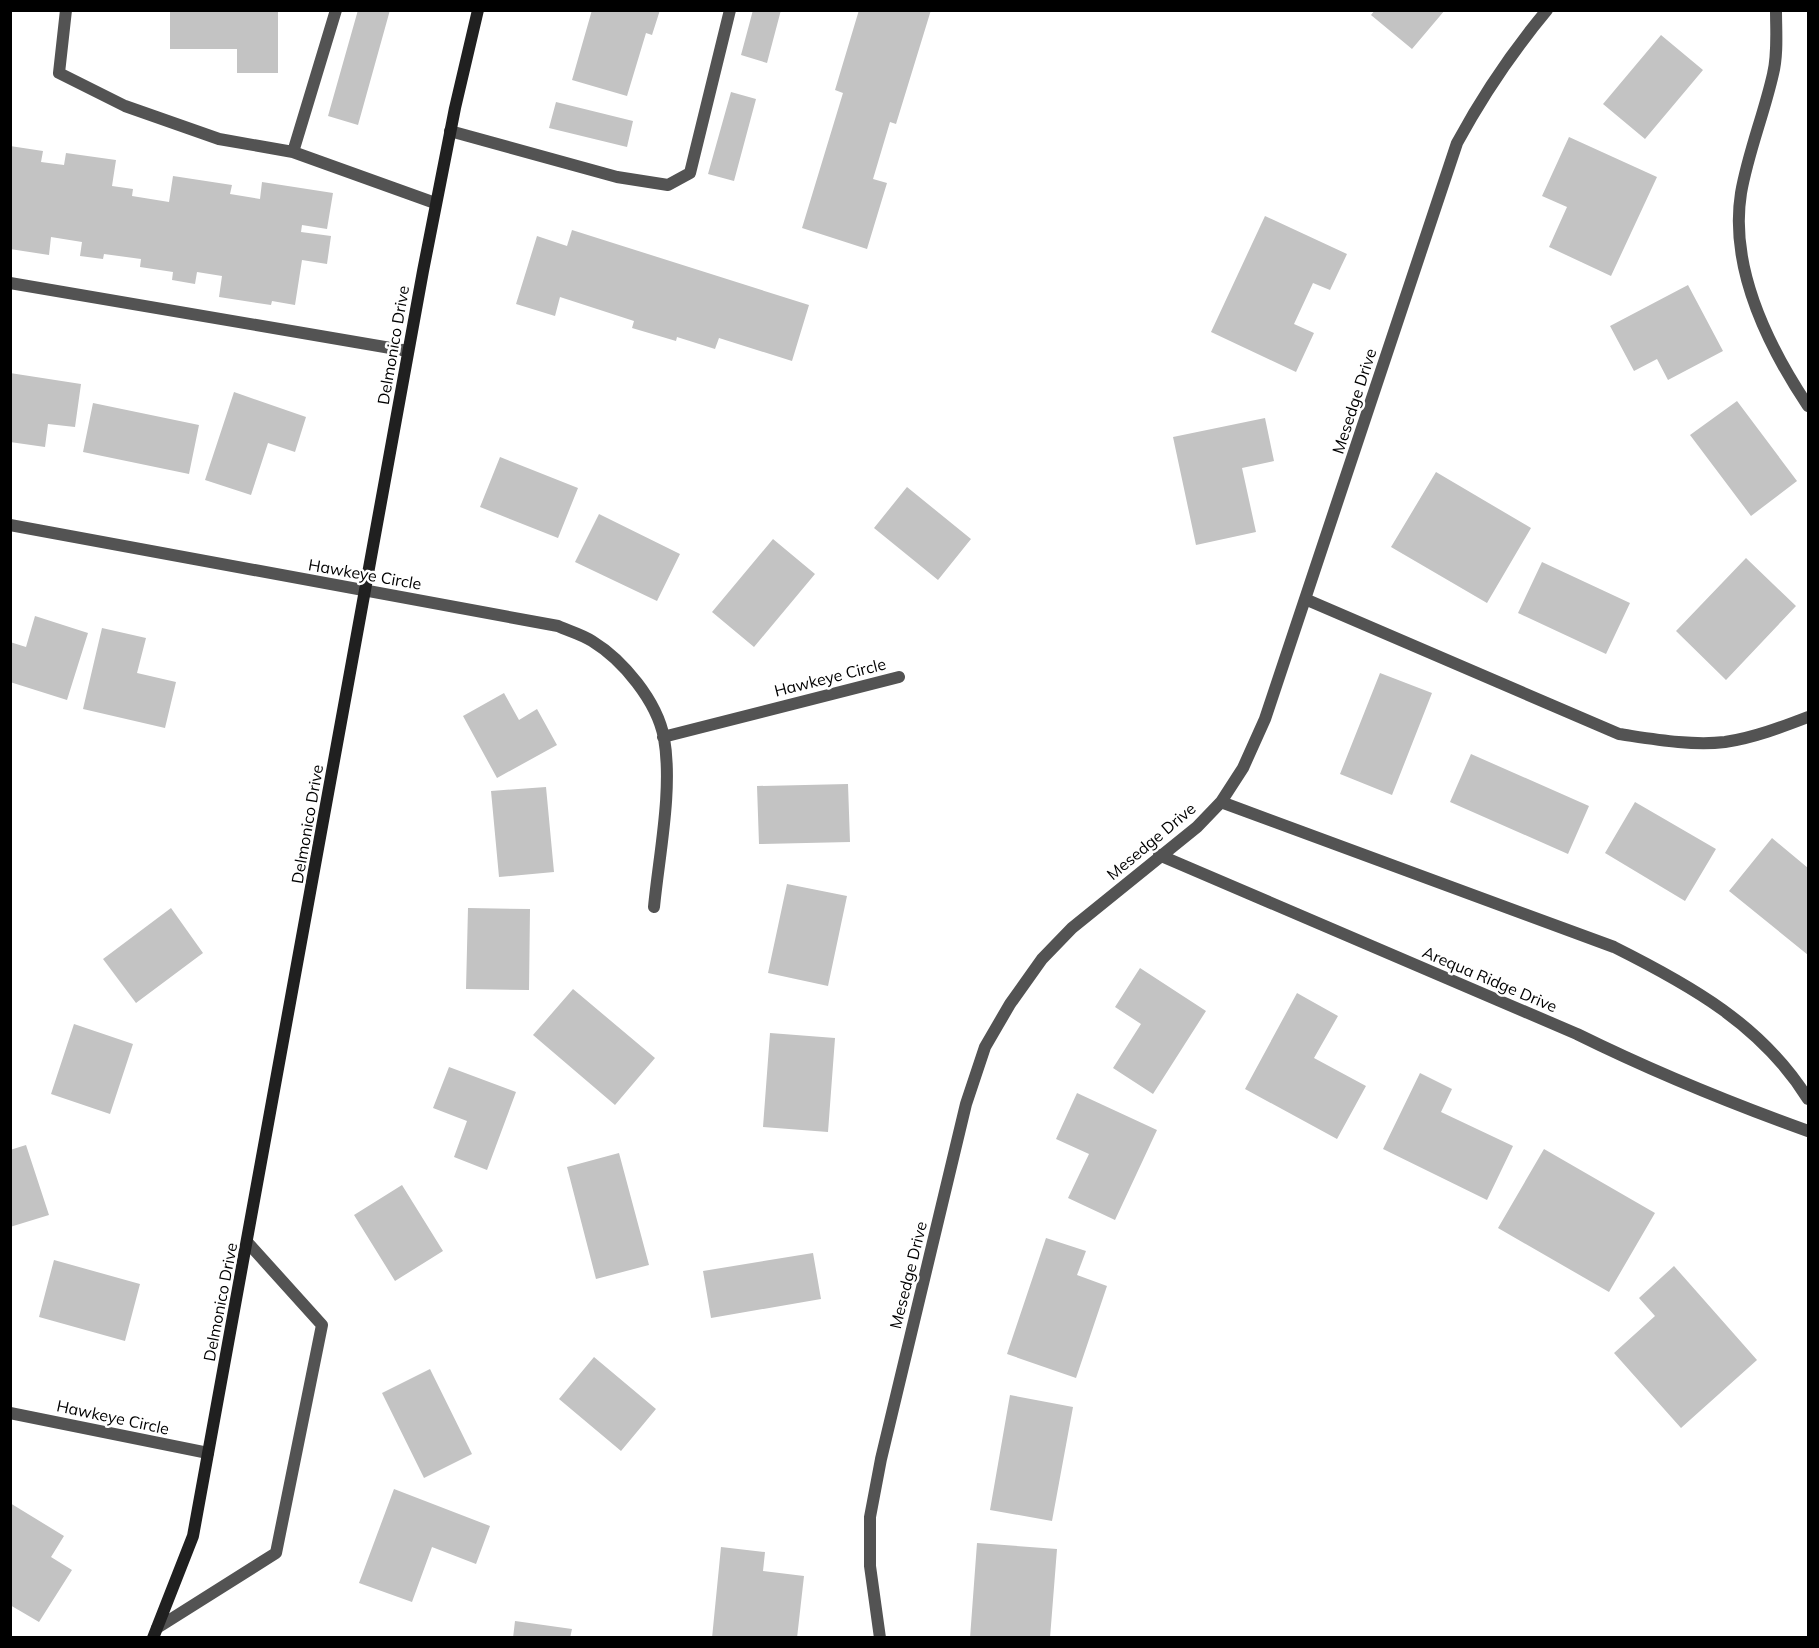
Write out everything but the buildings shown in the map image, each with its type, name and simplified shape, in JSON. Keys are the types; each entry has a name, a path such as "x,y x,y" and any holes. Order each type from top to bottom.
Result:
{"street":[{"path":"66,10 59,74 126,106 219,139 293,152 435,203"},
{"path":"293,152 336,10"},
{"name":"Delmonico Drive","path":"155,1633 193,1536 435,203 478,10"},
{"path":"450,131 617,177 668,185 690,174 730,10"},
{"name":"Mesedge Drive","path":"880,1638 870,1566 870,1516 881,1459 964,1116 985,1047 1010,1004 1042,959 1072,928 1159,855 1197,827 1221,802 1243,768 1265,719 1457,142 1483,95 1515,49 1547,10"},
{"path":"1776,10 1774,71 1741,194 1739,233 1754,304 1785,371 1809,406"},
{"path":"10,283 408,351"},
{"name":"Hawkeye Circle","path":"10,525 558,626 591,641 618,662 644,691 663,737 666,790 654,907"},
{"path":"1305,599 1619,734 1666,740 1724,742 1775,729 1809,717"},
{"name":"Hawkeye Circle","path":"663,737 899,677"},
{"path":"1221,802 1614,947 1674,977 1723,1007 1791,1071 1809,1099"},
{"name":"Arequa Ridge Drive","path":"1159,855 1577,1034 1629,1059 1755,1112 1809,1131"},
{"path":"155,1633 276,1553 322,1325 248,1243"},
{"name":"Hawkeye Circle","path":"10,1413 208,1453"}]}
